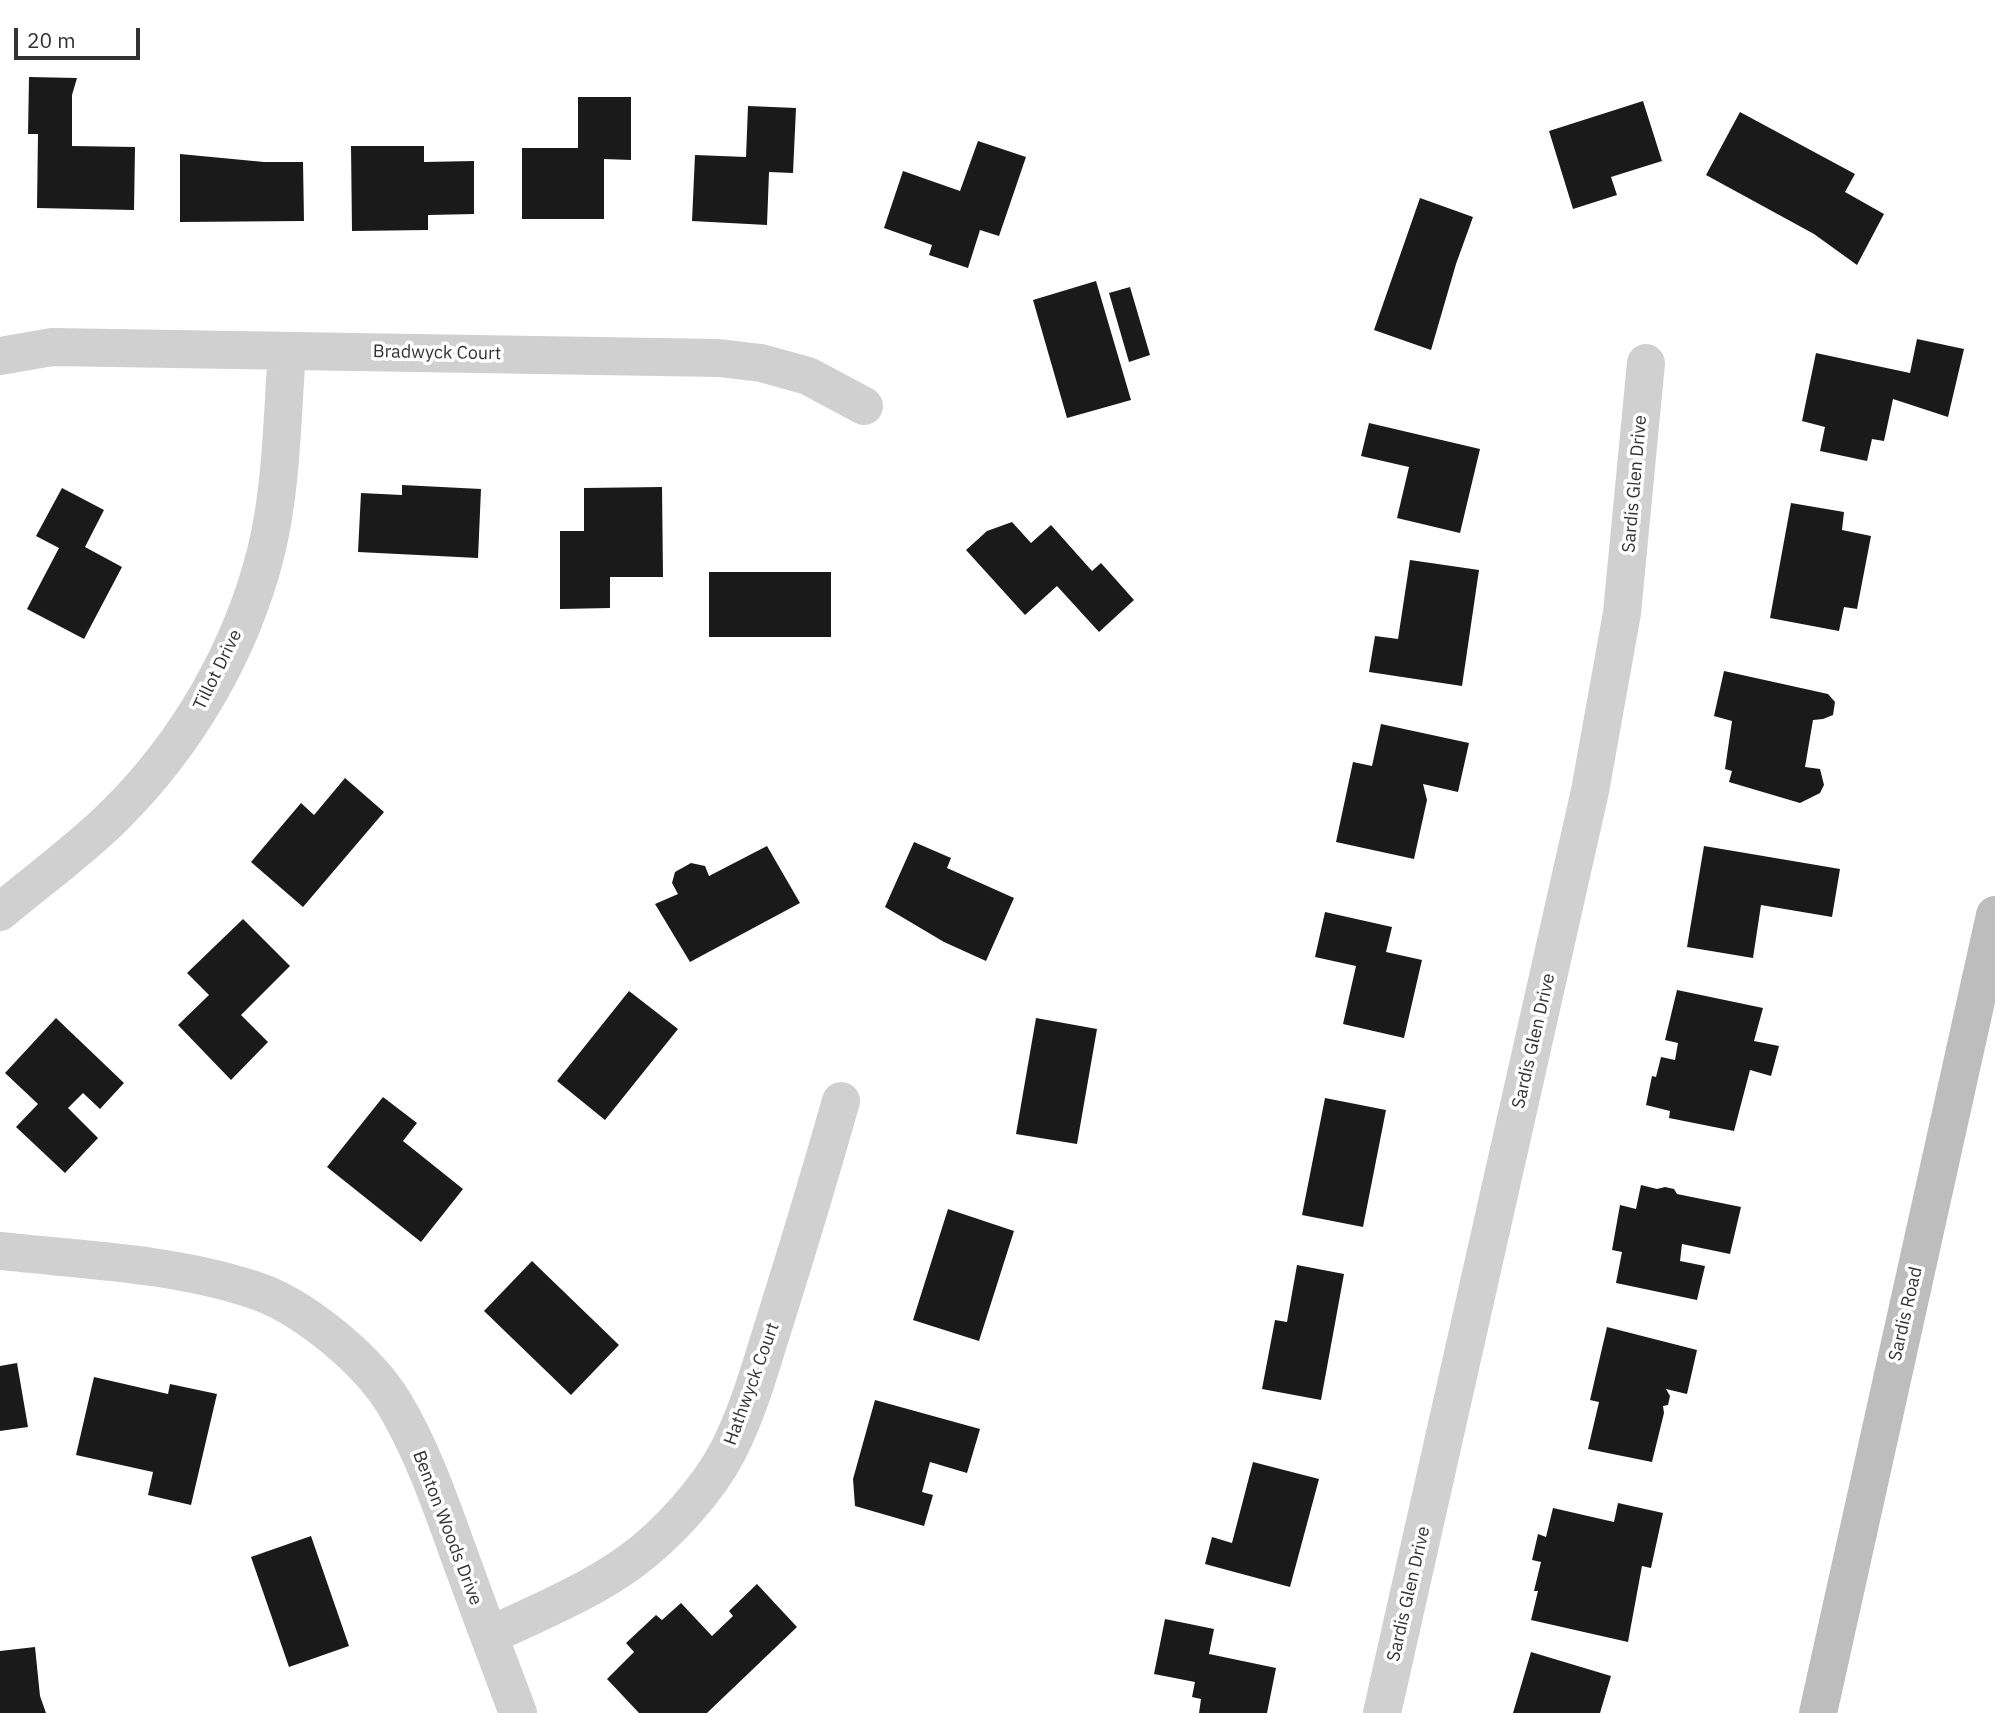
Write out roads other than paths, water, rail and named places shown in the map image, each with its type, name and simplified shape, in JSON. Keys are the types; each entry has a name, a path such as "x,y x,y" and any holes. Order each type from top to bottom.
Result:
{"main road":[{"name":"Sardis Road","path":"1818,1713 1995,915"}],"street":[{"name":"Bradwyck Court","path":"0,355 52,347 719,358 761,363 808,376 864,406"},
{"name":"Tillot Drive","path":"0,912 123,807 160,766 191,724 222,668 250,605 266,551 278,474 287,351"},
{"name":"Sardis Glen Drive","path":"1382,1713 1590,791 1622,613 1646,363"},
{"name":"Hathwyck Court","path":"489,1636 579,1594 631,1561 673,1523 727,1453 748,1407 812,1204 841,1101"},
{"name":"Benton Woods Drive","path":"0,1251 177,1271 253,1289 285,1305 339,1339 393,1402 430,1477 518,1713"}]}
